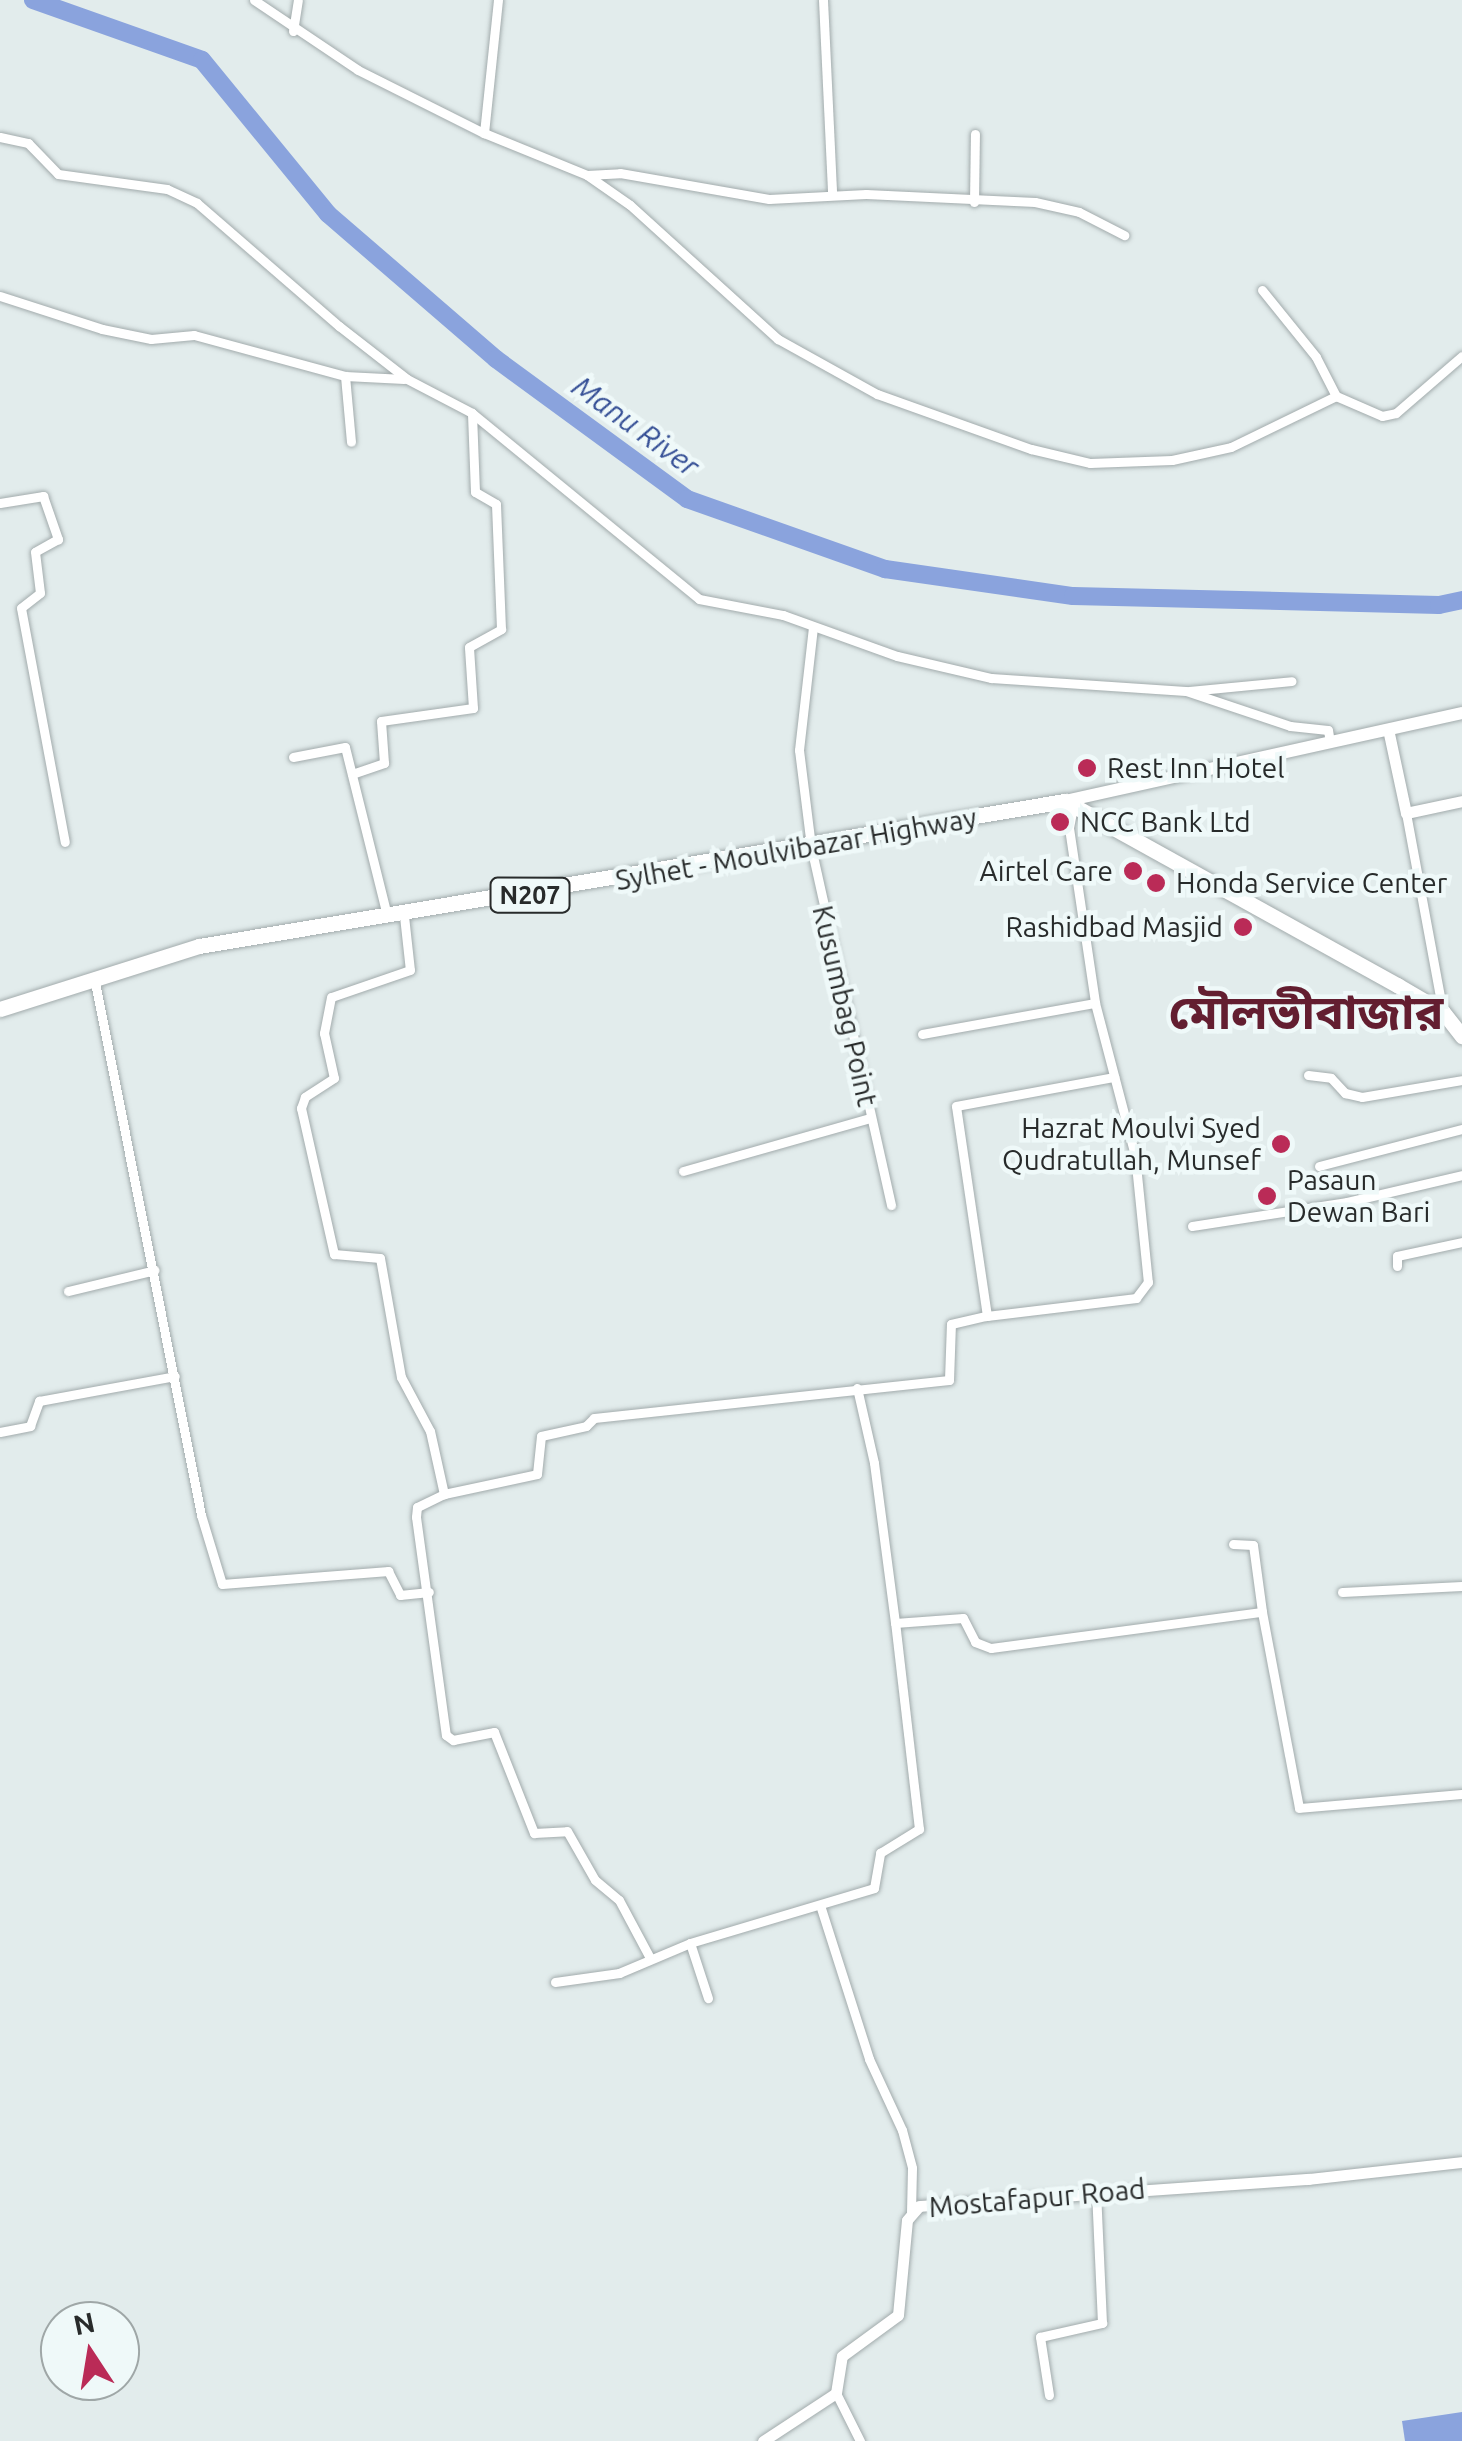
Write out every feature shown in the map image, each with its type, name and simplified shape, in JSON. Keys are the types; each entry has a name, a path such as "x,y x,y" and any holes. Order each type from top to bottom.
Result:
{"highway":[{"name":"Sylhet - Moulvibazar Highway","path":"0,1010 200,946 1069,804"},
{"path":"1069,804 1443,1012 1462,1036"}],"main road":[{"path":"1069,804 1462,713"}],"street":[{"path":"254,0 293,31 484,134 587,175 630,205 778,340 877,394 1030,449 1090,463 1172,460 1231,447 1336,396"},
{"path":"293,31 298,0"},
{"path":"484,134 498,0"},
{"path":"823,0 832,194"},
{"path":"974,202 975,134"},
{"path":"0,137 28,143 58,174 166,189 197,203 407,379 472,413 699,599 813,627 897,656 991,678 1186,691 1292,681"},
{"path":"587,175 620,173 750,198 832,194 1050,206 1124,235"},
{"path":"1262,290 1316,357 1336,396 1366,411 1396,414 1462,356"},
{"path":"0,296 102,329 151,338 194,335 345,376 407,379"},
{"path":"345,376 350,442"},
{"path":"352,774 384,763 382,722 473,708 470,648 501,629 496,504 475,492 472,413"},
{"path":"0,503 43,496 58,539 35,552 40,594 21,608 65,842"},
{"name":"Kusumbag Point","path":"813,627 799,750 811,847 892,1205"},
{"path":"1186,691 1290,726 1328,730 1330,742"},
{"path":"1388,729 1443,1012"},
{"path":"293,757 340,746 352,774 410,970 331,998 324,1033 334,1078 305,1097 301,1108 334,1254 380,1258 401,1377 430,1431 444,1494"},
{"path":"1406,813 1462,801"},
{"path":"650,1958 619,1900 595,1880 567,1831 534,1833 494,1732 453,1740 446,1735 431,1664 436,1634 417,1507 444,1494 537,1474 541,1436 586,1426 594,1418 949,1380 951,1324 1136,1298 1143,1292 1147,1263 1134,1155 1095,1003 1069,804"},
{"path":"94,977 175,1376 222,1584 388,1571 400,1595 429,1592"},
{"path":"922,1034 1095,1003"},
{"path":"1308,1075 1332,1078 1345,1093 1362,1097 1462,1080"},
{"path":"987,1316 956,1106 1114,1077"},
{"path":"682,1172 870,1118"},
{"path":"1320,1166 1462,1129"},
{"path":"1192,1226 1347,1202 1462,1175"},
{"path":"1397,1266 1398,1256 1462,1242"},
{"path":"68,1291 155,1270"},
{"path":"0,1432 30,1426 39,1401 175,1376"},
{"path":"555,1982 619,1973 690,1942 874,1888 880,1853 919,1829 874,1463 856,1388"},
{"path":"1233,1544 1253,1545 1299,1808 1462,1794"},
{"path":"1342,1592 1462,1586"},
{"path":"895,1623 963,1618 975,1642 990,1648 1262,1612"},
{"path":"820,1906 868,2060 902,2130 912,2168 911,2212"},
{"path":"690,1942 708,1998"},
{"name":"Mostafapur Road","path":"836,2393 842,2356 898,2315 911,2212 919,2206 1308,2179 1462,2162"},
{"path":"1049,2395 1040,2337 1102,2323 1096,2191"},
{"path":"763,2441 836,2393 860,2441"}],"water":[{"path":"1462,2412 1462,2441 1405,2441 1402,2421"}],"waterway":[{"name":"Manu River","path":"33,0 202,60 328,214 496,359 687,499 885,569 1073,596 1439,605 1462,600"}],"place":[{"name":"Rest Inn Hotel","path":"1087,768"},
{"name":"NCC Bank Ltd","path":"1060,822"},
{"name":"Airtel Care","path":"1133,871"},
{"name":"Honda Service Center","path":"1156,883"},
{"name":"Rashidbad Masjid","path":"1243,927"},
{"name":"Hazrat Moulvi Syed Qudratullah, Munsef","path":"1281,1144"},
{"name":"Pasaun Dewan Bari","path":"1267,1196"}],"district":[{"name":"মৌলভীবাজার","path":"1306,1012"}]}
